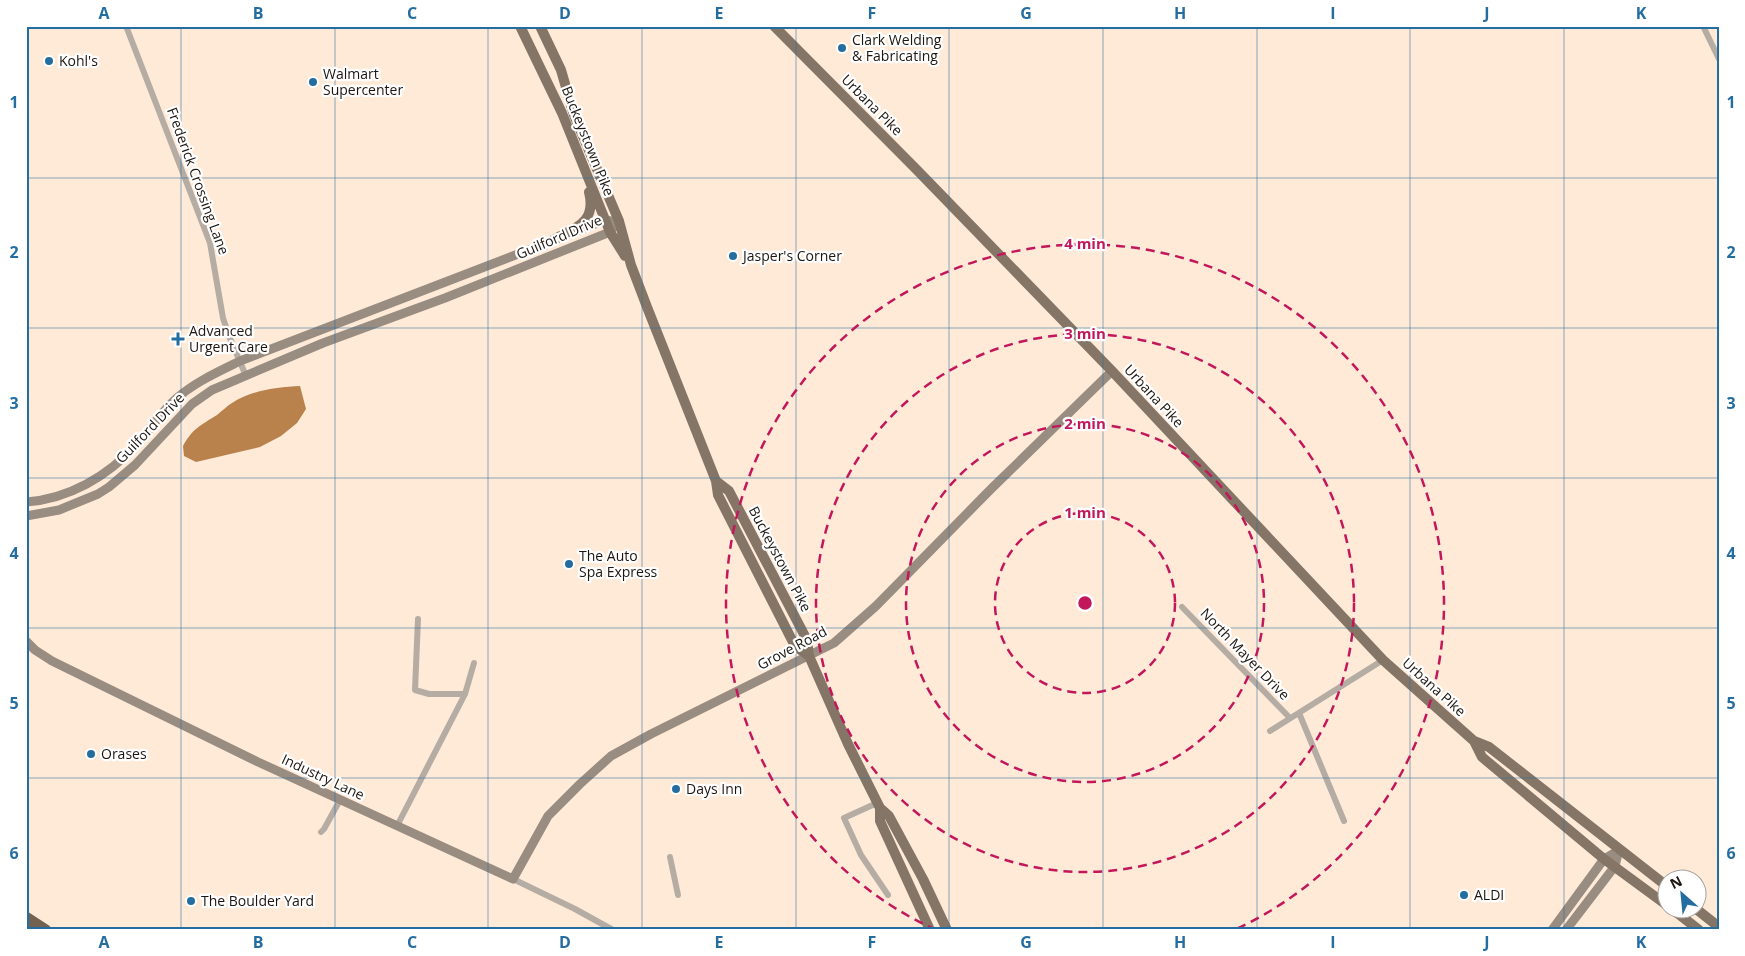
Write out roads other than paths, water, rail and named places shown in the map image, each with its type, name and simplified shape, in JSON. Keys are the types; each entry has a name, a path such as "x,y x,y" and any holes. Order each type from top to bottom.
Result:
{"highway":[{"path":"26,917 46,930"},
{"path":"26,928 30,930"}],"main road":[{"name":"Buckeystown Pike","path":"520,26 562,112 610,232 632,265"},
{"name":"Buckeystown Pike","path":"540,26 561,70 574,114 619,221 632,265 716,481 729,491 807,640 809,656 848,744 878,805 889,816 923,879 947,930"},
{"name":"Urbana Pike","path":"774,26 1112,371 1383,660 1474,741 1489,747 1658,879"},
{"path":"551,241 576,227 589,216 592,209 592,201 583,165"},
{"name":"Guilford Drive","path":"26,502 62,495 104,473 136,445 175,400 204,380 240,361 605,220 619,221"},
{"name":"Guilford Drive","path":"26,516 59,510 90,498 109,487 135,465 192,404 212,390 323,343 445,298 610,232 619,221"},
{"name":"Grove Road","path":"513,879 548,816 611,756 651,734 834,643 872,610 991,489 1112,371"},
{"name":"Industry Lane","path":"26,641 35,650 52,661 340,800 513,879"},
{"name":"Urbana Pike","path":"1474,741 1482,757 1604,858 1658,898"},
{"name":"Buckeystown Pike","path":"878,805 880,821 930,930"},
{"path":"1552,930 1604,858 1619,850"},
{"path":"1566,930 1615,866 1619,850"},
{"path":"1684,918 1699,930"},
{"path":"1708,918 1719,927"}],"street":[{"name":"Frederick Crossing Lane","path":"126,26 210,243 223,318 246,376"},
{"path":"1703,26 1719,59"},
{"name":"North Mayer Drive","path":"1182,607 1290,718"},
{"path":"418,619 414,690 429,694 465,694"},
{"path":"1270,731 1383,660"},
{"path":"397,826 465,694 474,663"},
{"path":"1299,713 1344,821"},
{"path":"321,832 340,800"},
{"path":"878,805 844,818 860,855 888,895"},
{"path":"670,857 678,895"},
{"name":"Industry Lane","path":"513,879 613,930"}],"place":[{"name":"Clark Welding & Fabricating","path":"842,48"},
{"name":"Kohl's","path":"49,61"},
{"name":"Walmart Supercenter","path":"313,82"},
{"name":"Jasper's Corner","path":"733,256"},
{"name":"Advanced Urgent Care","path":"178,339"},
{"name":"The Auto Spa Express","path":"569,564"},
{"name":"Orases","path":"91,754"},
{"name":"Days Inn","path":"676,789"},
{"name":"ALDI","path":"1464,895"},
{"name":"The Boulder Yard","path":"191,901"}]}
